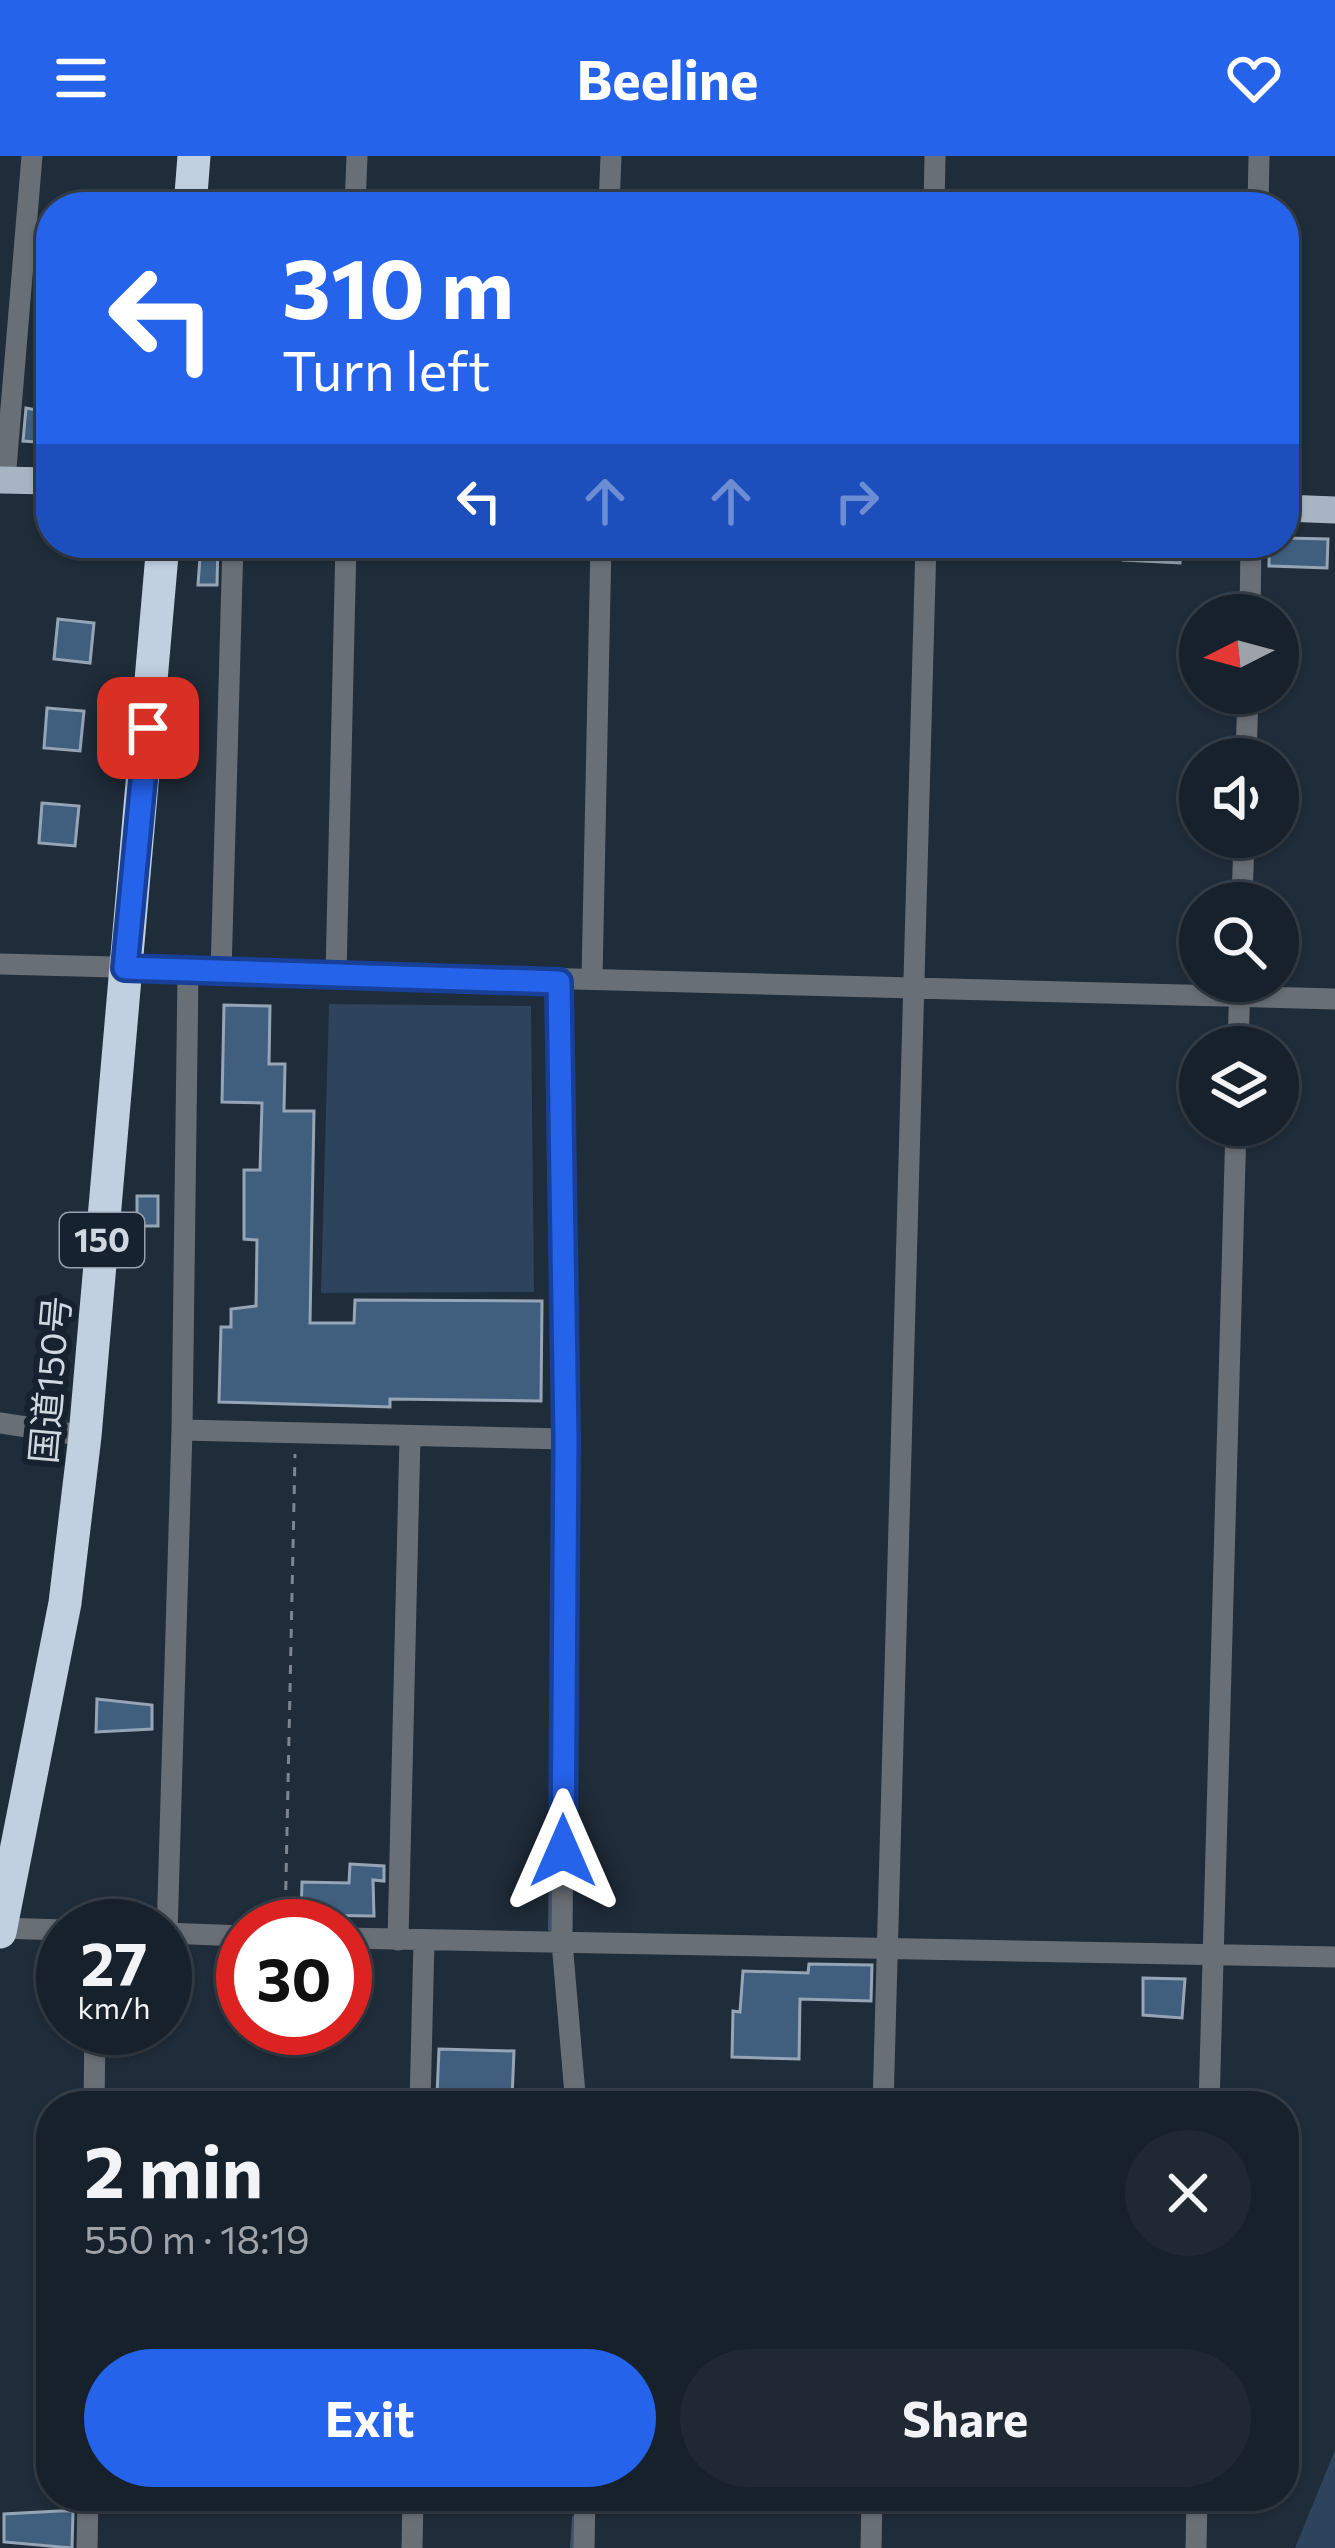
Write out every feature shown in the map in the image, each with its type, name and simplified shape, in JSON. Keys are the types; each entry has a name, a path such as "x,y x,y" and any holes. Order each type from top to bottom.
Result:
{"highway":[{"path":"191,192 194,156"},
{"name":"国道150号","path":"0,1929 65,1603 85,1436 163,558"}],"main road":[{"path":"2,480 36,481"},
{"path":"1299,509 1335,510"}],"street":[{"path":"2,480 32,156"},
{"path":"356,192 357,156"},
{"path":"609,192 610,156"},
{"path":"934,192 935,156"},
{"path":"1258,192 1259,156"},
{"path":"220,973 233,558"},
{"path":"336,975 346,558"},
{"path":"592,979 601,558"},
{"path":"884,2091 926,558"},
{"path":"1251,594 1252,558"},
{"path":"0,964 559,982 1179,989"},
{"path":"167,1899 182,1430 188,972"},
{"path":"559,982 566,1439 562,1942 576,2091"},
{"path":"1299,995 1335,999"},
{"path":"1208,2091 1235,1146"},
{"path":"0,1423 85,1436"},
{"path":"182,1430 566,1439"},
{"path":"398,1940 410,1436"},
{"path":"0,1929 36,1930"},
{"path":"372,1940 1335,1958"},
{"path":"420,2091 424,1940"},
{"path":"94,2091 95,2055"},
{"path":"87,2548 88,2511"},
{"path":"412,2511 412,2548"},
{"path":"584,2548 585,2511"},
{"path":"871,2548 872,2511"},
{"path":"1196,2548 1197,2511"}],"path":[{"path":"286,1899 296,1433"}],"shaded area":[{"path":"329,1004 531,1006 534,1292 321,1293"},
{"path":"1335,2450 1335,2548 1295,2548"}],"building":[{"path":"26,408 36,410 36,442 23,441"},
{"path":"1299,538 1328,539 1327,568 1269,566 1269,558 1299,558"},
{"path":"200,558 218,558 217,585 198,585"},
{"path":"1123,558 1180,558 1180,563"},
{"path":"58,619 94,623 90,663 54,659"},
{"path":"47,708 84,711 80,751 44,748"},
{"path":"42,803 79,806 75,846 39,843"},
{"path":"224,1005 270,1006 269,1064 285,1064 284,1111 314,1111 310,1323 354,1323 355,1300 542,1301 541,1401 390,1399 390,1407 219,1402 221,1327 231,1327 231,1309 256,1306 257,1240 244,1239 244,1170 260,1170 262,1103 222,1102"},
{"path":"137,1196 158,1196 158,1226 137,1226"},
{"path":"97,1699 152,1705 152,1729 96,1732"},
{"path":"350,1864 384,1866 384,1881 373,1880 374,1916 372,1899 301,1899 302,1882 349,1883"},
{"path":"809,1964 872,1965 871,2001 800,1999 799,2059 732,2057 733,2011 740,2012 743,1971 808,1973"},
{"path":"1143,1978 1185,1979 1182,2018 1143,2015"},
{"path":"439,2049 514,2051 512,2091 437,2091"},
{"path":"73,2511 72,2548 4,2542 4,2514"}],"waterway":[{"path":"551,1929 552,1866"},
{"path":"573,2548 575,2518"}],"route":[{"path":"148,728 125,968 559,982 566,1439 563,1851"}]}
